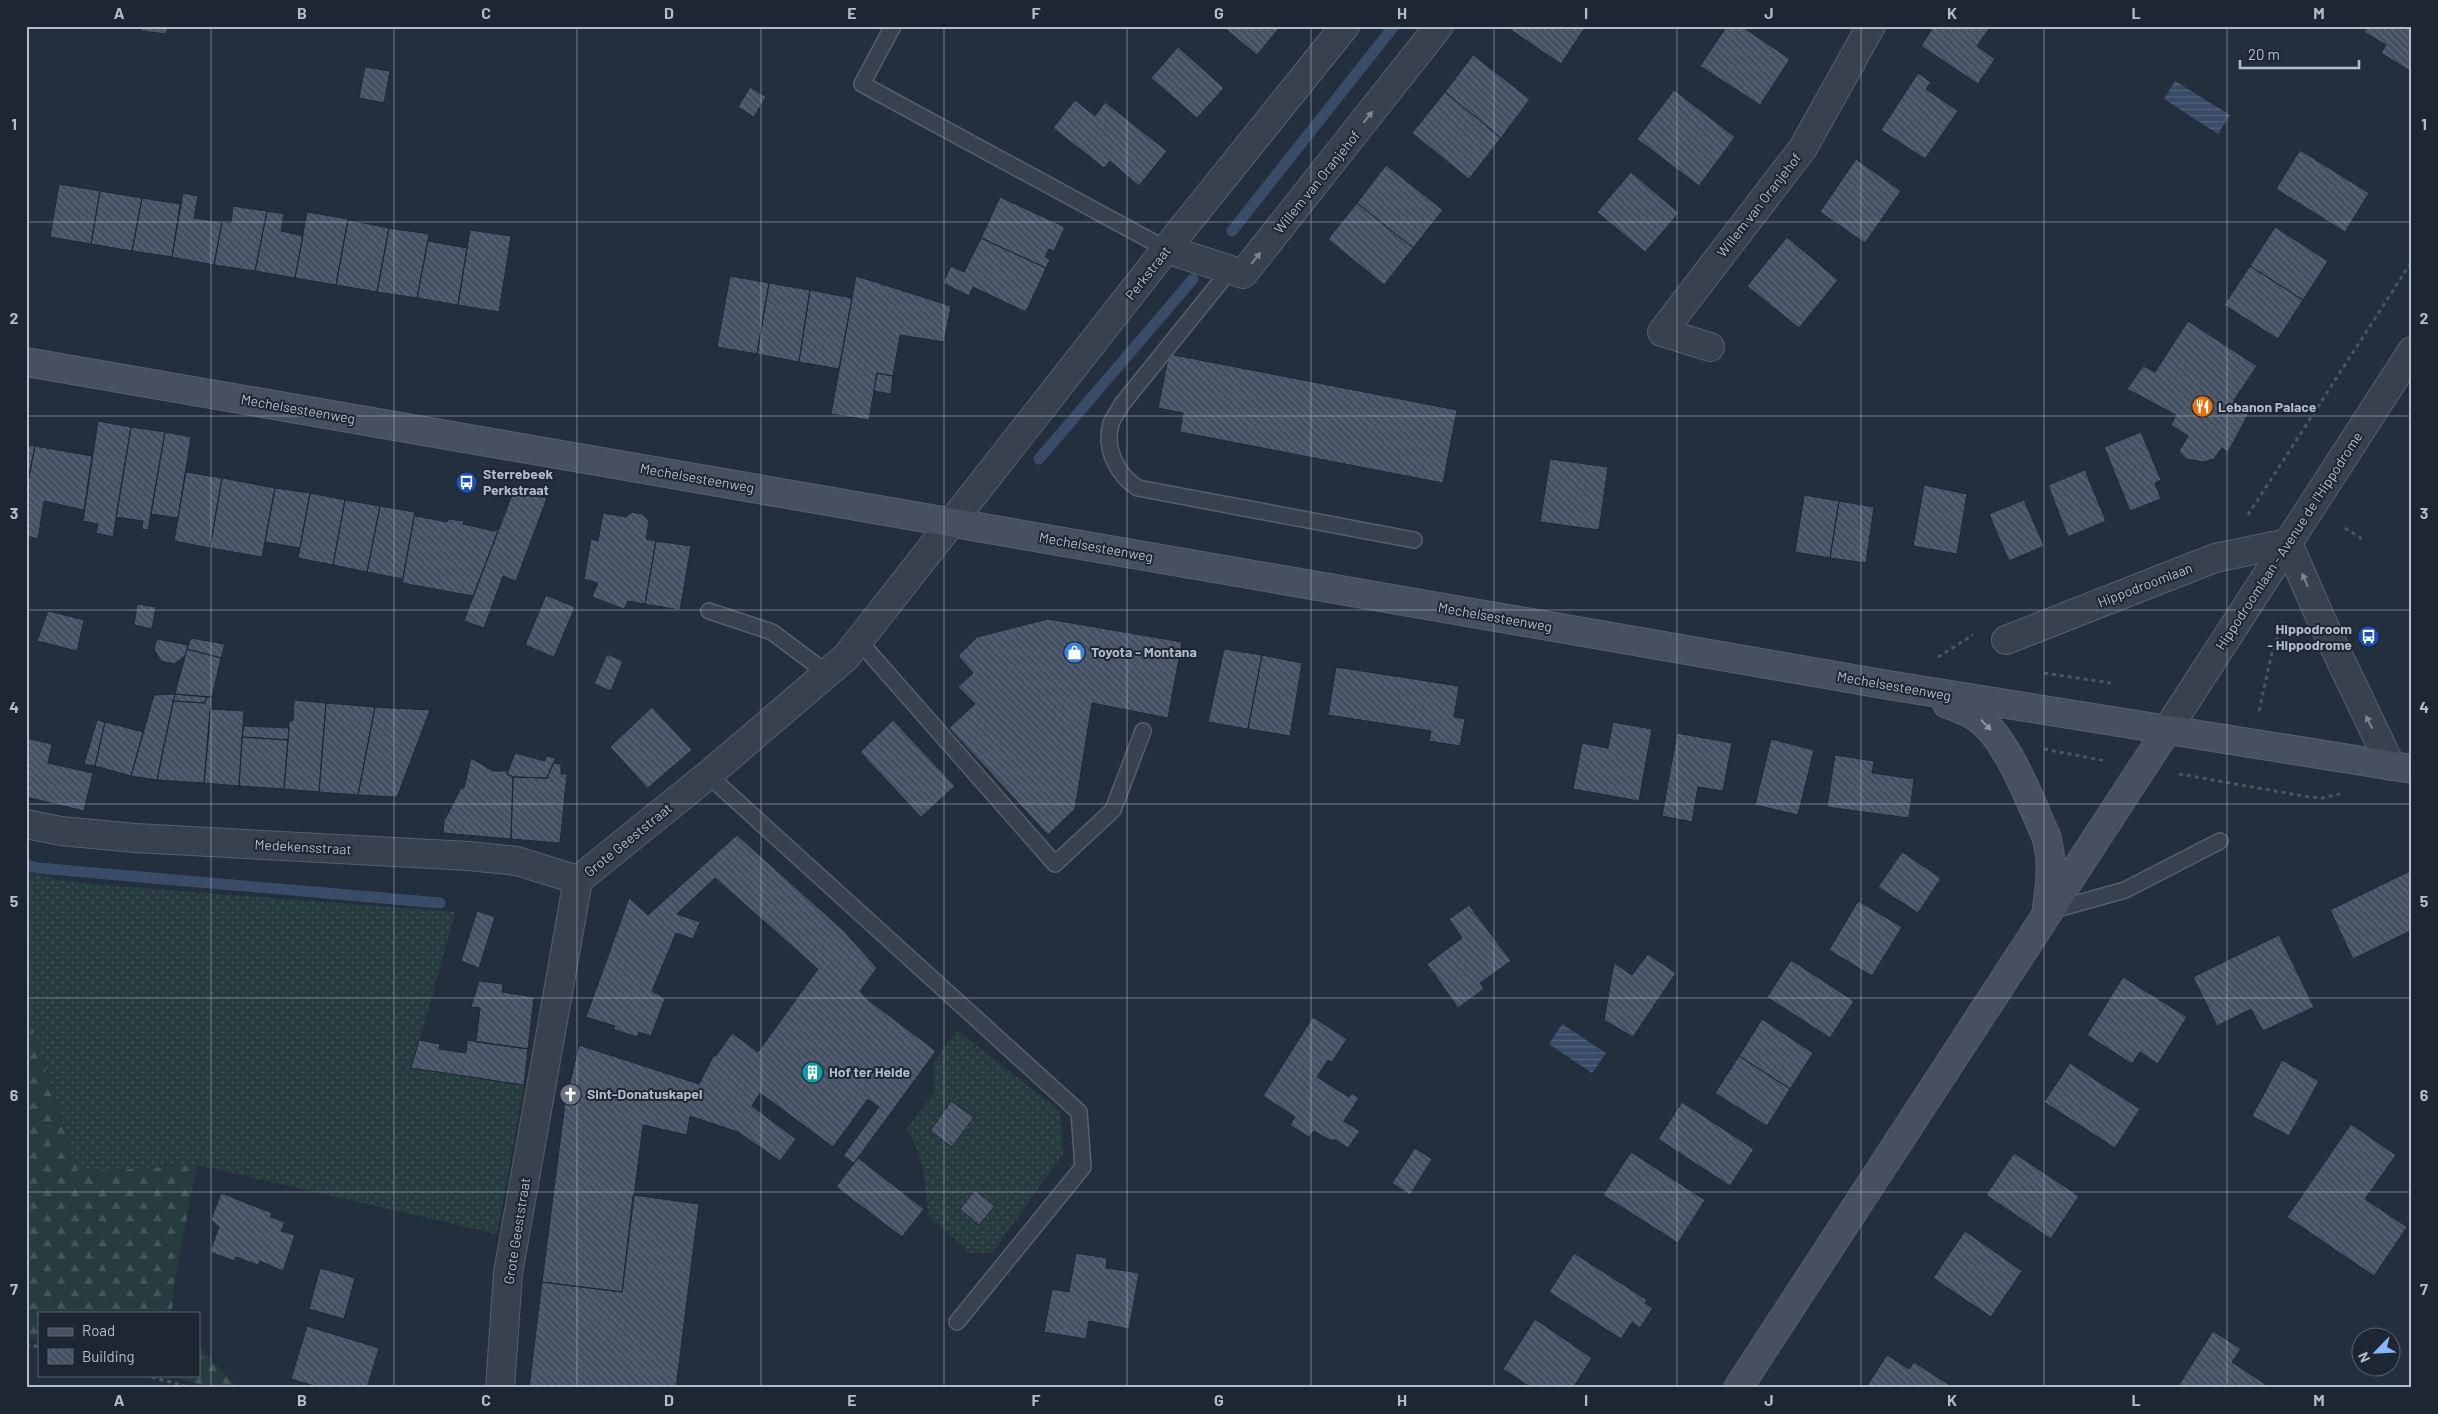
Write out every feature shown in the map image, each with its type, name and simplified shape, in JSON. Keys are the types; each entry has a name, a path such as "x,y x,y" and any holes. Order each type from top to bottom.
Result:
{"main road":[{"name":"Mechelsesteenweg","path":"26,362 1894,686 2402,768"},
{"path":"1894,686 1964,710 1980,719 1999,741 2008,755 2046,836 2050,850 2051,881 2046,912"},
{"path":"1738,1388 2046,912 2167,730"}],"street":[{"name":"Perkstraat","path":"953,522 1166,249 1345,26"},
{"name":"Willem van Oranjehof","path":"1230,270 1243,274 1439,26"},
{"name":"Willem van Oranjehof","path":"1710,347 1662,332 1803,148 1871,26"},
{"path":"1166,249 1230,270"},
{"name":"Hippodroomlaan - Avenue de l'Hippodrome","path":"2167,730 2412,351"},
{"name":"Grote Geeststraat","path":"500,1388 508,1273 578,880 708,775 828,674 859,641 953,522"},
{"path":"2288,543 2320,617 2402,768"},
{"name":"Hippodroomlaan","path":"2006,640 2215,558 2288,543"},
{"name":"Medekensstraat","path":"26,824 61,831 135,838 469,856 517,861 578,880"}],"lane":[{"path":"893,26 862,84 1166,249"},
{"path":"1230,270 1122,404 1111,422 1108,437 1118,469 1127,481 1138,488 1414,540"},
{"path":"709,611 772,632 828,674"},
{"path":"859,641 1055,864 1113,810 1143,731"},
{"path":"708,775 1079,1112 1082,1168 957,1322"},
{"path":"2046,912 2125,890 2220,841"}],"path":[{"path":"2248,516 2412,261"},
{"path":"2345,528 2362,539"},
{"path":"2259,714 2272,653 2288,613"},
{"path":"148,1376 192,1388"}],"green space":[{"path":"26,872 65,881 105,885 455,912 412,1068 524,1085 497,1234 197,1165 78,1172 26,1007"},
{"path":"26,1007 78,1172 197,1165 173,1289 172,1312 38,1312 38,1341 26,1338"},
{"path":"957,1030 1060,1111 1063,1154 992,1253 971,1253 929,1217 921,1160 906,1130 934,1092 933,1064"},
{"path":"200,1348 238,1388 213,1388 171,1376 200,1376"}],"water":[{"path":"2175,81 2230,115 2218,134 2164,99"},
{"path":"1562,1024 1606,1053 1592,1073 1549,1044"}],"building":[{"path":"142,26 168,26 166,34 142,31"},
{"path":"1222,26 1280,26 1280,27 1257,55"},
{"path":"1505,26 1586,26 1561,64"},
{"path":"1727,26 1741,26 1790,59 1760,105 1700,66"},
{"path":"1934,26 1991,26 1977,46 1995,59 1978,84 1921,46"},
{"path":"2368,26 2412,26 2412,72 2381,53 2386,45 2364,32"},
{"path":"1178,47 1224,88 1197,118 1151,78"},
{"path":"1473,55 1530,99 1501,138 1445,92"},
{"path":"365,67 390,71 384,103 359,98"},
{"path":"1918,73 1931,82 1926,89 1958,111 1925,159 1881,130"},
{"path":"750,87 766,97 754,117 738,107"},
{"path":"1674,90 1735,137 1699,186 1637,139"},
{"path":"1445,92 1501,138 1469,179 1412,133"},
{"path":"1075,100 1095,116 1105,102 1167,151 1139,186 1110,161 1104,168 1053,128"},
{"path":"2300,150 2369,193 2345,232 2276,189"},
{"path":"1856,159 1901,191 1865,243 1820,212"},
{"path":"1386,165 1443,210 1413,248 1357,203"},
{"path":"1631,172 1679,213 1645,252 1597,212"},
{"path":"59,184 100,191 91,244 50,237"},
{"path":"100,191 142,198 132,251 91,244"},
{"path":"183,193 198,196 194,218 222,222 214,265 172,257"},
{"path":"1000,197 1065,227 1054,251 1049,249 1045,257 1050,260 1046,268 981,238"},
{"path":"142,198 180,204 172,257 132,251"},
{"path":"1357,203 1413,248 1384,285 1328,239"},
{"path":"233,206 267,211 255,271 214,265 222,222 231,223"},
{"path":"267,211 284,214 281,231 303,236 295,278 255,271"},
{"path":"307,212 348,219 336,285 295,278"},
{"path":"348,220 389,228 377,292 336,285"},
{"path":"2275,227 2328,261 2303,300 2250,266"},
{"path":"389,228 429,234 417,298 377,292"},
{"path":"470,230 511,236 499,312 458,305"},
{"path":"1787,237 1838,280 1799,328 1747,286"},
{"path":"981,238 1046,268 1026,312 973,287 969,296 943,283 951,266 964,272"},
{"path":"428,241 467,248 458,305 417,298"},
{"path":"2250,266 2303,300 2278,339 2224,305"},
{"path":"730,276 769,283 757,354 717,347"},
{"path":"856,276 951,306 944,342 900,335 893,376 877,373 869,420 831,414"},
{"path":"769,283 810,290 799,362 757,354"},
{"path":"810,290 852,298 839,369 799,362"},
{"path":"2188,321 2257,366 2234,400 2250,411 2228,452 2222,448 2214,459 2203,462 2186,459 2179,451 2188,436 2171,425 2176,415 2127,389 2143,366 2155,372"},
{"path":"1169,354 1457,410 1443,483 1180,432 1183,413 1158,408"},
{"path":"877,373 893,376 891,394 874,391"},
{"path":"98,421 131,427 113,537 96,533 98,524 83,521"},
{"path":"131,427 165,432 148,530 142,529 143,521 116,517"},
{"path":"165,432 191,437 178,518 151,514"},
{"path":"2141,432 2161,480 2155,483 2161,499 2130,511 2104,447"},
{"path":"26,445 35,446 26,492"},
{"path":"35,446 92,456 84,510 44,501 38,539 26,536 26,492"},
{"path":"1550,459 1608,467 1599,530 1540,522"},
{"path":"2085,470 2106,521 2068,537 2048,485"},
{"path":"186,472 222,478 210,548 174,541"},
{"path":"222,478 275,488 262,557 210,548"},
{"path":"1924,485 1967,494 1957,554 1913,546"},
{"path":"275,488 310,493 300,548 265,542"},
{"path":"513,492 547,498 516,581 503,576 484,628 464,621"},
{"path":"310,493 345,500 333,565 298,558"},
{"path":"1804,495 1839,501 1830,558 1795,552"},
{"path":"345,500 380,506 367,572 333,565"},
{"path":"2024,500 2044,546 2009,561 1989,514"},
{"path":"1839,501 1874,507 1866,563 1830,558"},
{"path":"380,506 415,512 403,579 367,572"},
{"path":"415,512 416,516 447,522 448,519 464,521 463,524 495,531 499,528 473,596 402,583"},
{"path":"632,512 642,514 649,521 646,539 656,541 645,604 628,601 624,609 592,597 598,583 584,579 591,539 598,541 603,513 626,517"},
{"path":"656,541 691,546 680,610 645,604"},
{"path":"546,595 575,607 554,657 525,645"},
{"path":"137,604 156,607 152,629 134,625"},
{"path":"48,611 84,620 77,651 37,641"},
{"path":"1048,619 1182,642 1168,718 1092,703 1075,809 1048,835 949,728 975,704 958,687 973,673 958,656 977,637"},
{"path":"191,638 225,644 221,658 187,649"},
{"path":"157,639 188,645 185,656 174,664 161,661 154,649"},
{"path":"187,649 221,658 212,697 175,694"},
{"path":"1224,649 1262,655 1248,729 1208,722"},
{"path":"607,654 623,661 611,691 594,684"},
{"path":"1262,655 1302,663 1290,736 1248,729"},
{"path":"1336,667 1459,686 1454,717 1465,719 1460,746 1429,741 1431,731 1328,715"},
{"path":"175,694 157,780 131,776 154,695"},
{"path":"175,694 206,697 205,703 173,701"},
{"path":"206,697 212,697 204,783 157,780 173,701 205,703"},
{"path":"294,700 326,703 319,792 284,789 289,721 293,721"},
{"path":"326,703 375,707 358,795 319,792"},
{"path":"375,707 430,710 397,797 358,795"},
{"path":"652,707 692,750 649,787 649,790 610,747"},
{"path":"210,709 244,711 239,786 204,783"},
{"path":"97,720 105,722 95,766 84,764"},
{"path":"893,720 955,786 921,817 860,752"},
{"path":"105,722 143,732 131,776 95,766"},
{"path":"1613,722 1652,729 1639,801 1573,789 1582,743 1608,748"},
{"path":"244,726 289,728 288,740 242,737"},
{"path":"1677,733 1732,743 1723,791 1698,787 1692,822 1662,816"},
{"path":"242,737 288,740 284,789 239,786"},
{"path":"26,738 52,744 48,763 93,773 84,811 26,797"},
{"path":"1771,739 1814,750 1798,815 1755,805"},
{"path":"515,753 545,761 546,756 556,758 547,778 513,777 507,774"},
{"path":"1835,755 1874,761 1872,773 1914,779 1909,818 1827,807"},
{"path":"471,758 493,771 508,771 507,774 513,777 511,839 443,833 444,821 461,788 464,788"},
{"path":"553,763 561,764 561,774 567,774 560,843 511,839 513,777 547,778"},
{"name":"Hof ter Heide","path":"737,835 844,931 877,968 860,991 867,999 936,1051 854,1163 843,1156 879,1107 868,1099 833,1147 760,1093 752,1106 796,1139 780,1161 738,1132 690,1116 687,1135 643,1125 622,1292 542,1282 565,1103 579,1045 699,1084 714,1055 716,1056 732,1033 758,1052 818,969 715,878 677,914 700,922 693,939 676,933 652,991 665,999 651,1036 639,1032 637,1037 613,1029 615,1026 586,1017 629,898 648,915"},
{"path":"1902,852 1941,878 1918,913 1878,887"},
{"path":"2412,870 2412,930 2353,959 2330,910"},
{"path":"1858,901 1902,927 1872,976 1829,950"},
{"path":"1469,905 1511,961 1480,983 1484,989 1458,1008 1427,964 1462,938 1449,919"},
{"path":"477,911 495,917 479,968 461,961"},
{"path":"2279,935 2314,1007 2263,1031 2251,1009 2217,1026 2193,977"},
{"path":"1648,954 1676,973 1633,1037 1604,1020 1614,963 1632,975"},
{"path":"1791,960 1854,1001 1830,1038 1767,997"},
{"path":"2123,977 2187,1017 2158,1064 2140,1052 2132,1064 2087,1035"},
{"path":"479,981 503,984 502,992 534,997 528,1049 476,1042 480,1008 471,1007"},
{"path":"1313,1017 1347,1039 1332,1062 1328,1060 1317,1077 1349,1097 1352,1093 1359,1098 1344,1121 1360,1131 1348,1148 1334,1139 1332,1141 1314,1131 1309,1137 1290,1125 1295,1117 1263,1096"},
{"path":"1762,1019 1813,1053 1790,1089 1739,1056"},
{"path":"419,1040 440,1044 439,1049 466,1053 467,1040 528,1049 524,1085 411,1068"},
{"path":"1739,1056 1790,1089 1767,1126 1715,1093"},
{"path":"2282,1060 2319,1081 2289,1136 2252,1116"},
{"path":"2070,1063 2140,1109 2115,1148 2044,1102"},
{"path":"951,1101 974,1117 952,1147 930,1131"},
{"path":"1682,1102 1754,1149 1730,1186 1658,1139"},
{"path":"2351,1124 2396,1155 2365,1199 2407,1227 2374,1276 2287,1217"},
{"path":"1415,1148 1432,1159 1410,1195 1392,1183"},
{"path":"1631,1152 1705,1200 1678,1243 1603,1195"},
{"path":"2014,1153 2079,1196 2051,1239 1986,1195"},
{"path":"858,1158 924,1209 902,1237 836,1187"},
{"path":"975,1190 995,1206 979,1225 960,1209"},
{"path":"221,1193 272,1213 270,1217 285,1222 281,1231 295,1235 283,1271 260,1261 258,1265 236,1257 235,1261 210,1252 219,1227 211,1220"},
{"path":"633,1195 699,1204 676,1388 529,1388 542,1282 622,1292"},
{"path":"1965,1231 2022,1271 1991,1317 1933,1278"},
{"path":"1076,1253 1107,1258 1106,1268 1139,1273 1129,1329 1089,1321 1086,1339 1044,1332 1052,1289 1069,1292"},
{"path":"1574,1253 1647,1300 1645,1303 1653,1308 1640,1328 1632,1322 1621,1339 1549,1292"},
{"path":"320,1268 355,1278 344,1319 309,1309"},
{"path":"1535,1319 1592,1358 1573,1388 1532,1388 1503,1369"},
{"path":"307,1326 379,1348 367,1388 321,1388 291,1379"},
{"path":"2213,1331 2241,1349 2232,1362 2271,1388 2177,1388"},
{"path":"1887,1355 1909,1369 1914,1362 1954,1388 1870,1388 1867,1386"}],"waterway":[{"path":"1232,231 1394,26"},
{"path":"1039,459 1193,279"},
{"path":"26,865 38,868 440,903"}],"place":[{"name":"Lebanon Palace","path":"2202,407"},
{"name":"Sterrebeek Perkstraat","path":"467,482"},
{"name":"Hippodroom - Hippodrome","path":"2368,637"},
{"name":"Toyota - Montana","path":"1075,652"},
{"name":"Hof ter Heide","path":"813,1072"},
{"name":"Sint-Donatuskapel","path":"571,1094"}]}
